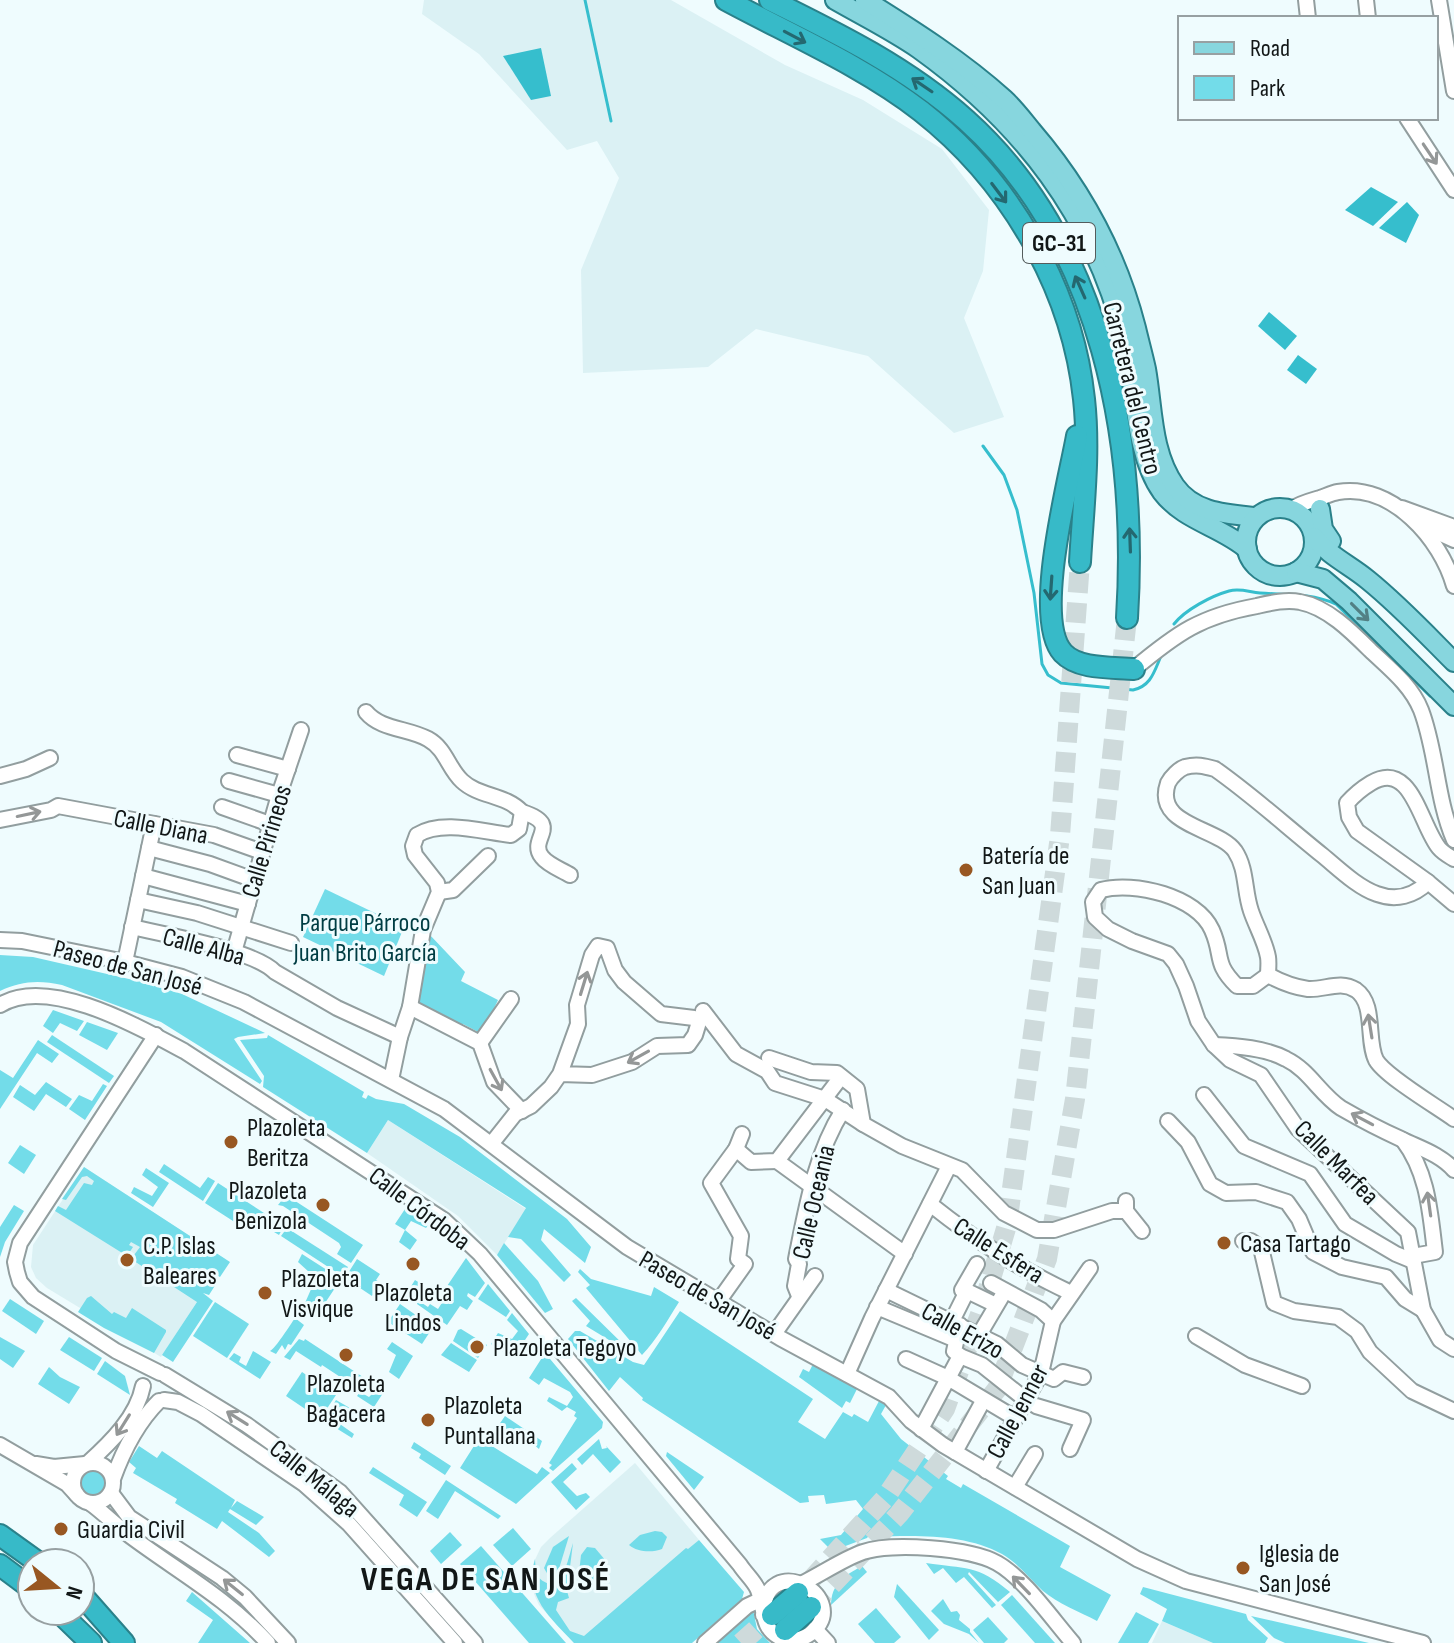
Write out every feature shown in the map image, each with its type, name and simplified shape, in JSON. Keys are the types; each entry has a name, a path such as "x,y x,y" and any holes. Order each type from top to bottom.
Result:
{"highway":[{"name":"GC-31","path":"726,0 871,78 920,111 962,149 996,187 1025,228 1048,271 1079,364 1087,453 1080,562"},
{"name":"GC-31","path":"770,0 837,33 931,90 968,121 1014,169 1045,216 1089,308 1104,358 1124,453 1130,562 1127,618"},
{"path":"784,0 837,33"},
{"path":"1084,401 1053,564 1050,600 1052,626 1062,652 1071,659 1089,665 1134,669"},
{"path":"0,1535 17,1547"},
{"path":"779,1619 799,1591"},
{"path":"96,1611 124,1643"},
{"path":"74,1627 91,1643"}],"main road":[{"name":"Carretera del Centro","path":"835,0 917,48 978,95 1032,151 1065,198 1098,260 1124,338 1143,445 1154,480 1175,507 1234,538 1247,549"},
{"path":"865,0 927,39 1006,100 1068,175 1113,260 1131,311 1146,368 1159,454 1175,486 1189,501 1222,514 1256,517 1278,507 1292,509 1303,516 1326,552 1366,578 1452,660"},
{"path":"1320,509 1323,529 1329,538 1358,565 1366,578"},
{"path":"1256,517 1247,531 1247,549 1257,567 1275,576 1296,572 1323,579 1349,601 1452,705"},
{"path":"1296,572 1310,558 1313,532"}],"street":[{"path":"1439,0 1454,91"},
{"path":"1407,122 1454,190"},
{"path":"1313,532 1320,509 1338,492"},
{"path":"1292,509 1338,492 1368,495 1454,527"},
{"path":"1396,507 1417,523 1435,543 1454,584"},
{"path":"1417,523 1454,540"},
{"path":"1134,669 1172,637 1201,620 1234,610 1299,602 1325,612 1354,634 1408,687 1420,708 1431,745 1437,787 1454,840"},
{"path":"366,712 373,720 435,743 465,784 506,799 522,812 537,817 544,829 538,849 540,855 570,875"},
{"name":"Calle Pirineos","path":"234,952 270,824 301,730"},
{"path":"237,755 288,769"},
{"path":"0,776 50,758"},
{"path":"1268,975 1268,958 1250,907 1243,869 1234,850 1213,834 1185,824 1172,813 1166,795 1169,781 1181,768 1199,764 1215,769 1346,875 1375,894 1405,896 1418,892 1428,882"},
{"path":"1454,859 1438,847 1403,782 1391,776 1378,779 1356,792 1347,803 1349,817 1357,831 1454,904"},
{"path":"229,781 279,795"},
{"name":"Calle Diana","path":"0,820 58,806 214,835 262,852"},
{"path":"222,807 270,824"},
{"path":"391,1080 410,1007 423,930 439,892 437,883 415,855 413,846 417,835 427,828 442,827 511,835 519,829 522,812"},
{"path":"125,962 154,824"},
{"path":"149,848 210,864 254,880"},
{"path":"439,892 453,890 488,856"},
{"path":"143,876 248,904"},
{"path":"1268,975 1253,986 1237,986 1221,970 1211,927 1195,908 1178,898 1116,886 1101,890 1093,902 1095,917 1108,929 1168,954 1181,975 1198,1021 1214,1045 1239,1046 1285,1058 1306,1073 1341,1108 1418,1145 1454,1170"},
{"path":"138,900 197,913 291,943"},
{"name":"Calle Alba","path":"132,927 234,952 268,964 275,972 337,1008 400,1037"},
{"name":"Paseo de San José","path":"0,940 22,941 125,962 182,977 244,1002 444,1109 627,1247 718,1302 889,1397 921,1429 955,1452 1137,1559 1186,1581 1422,1643"},
{"path":"492,1143 515,1114 551,1087 560,1074 578,1024 577,1005 592,955 598,946 607,948 615,970 624,982 661,1014 701,1016"},
{"path":"1268,975 1291,986 1313,989 1344,986 1357,991 1366,1002 1375,1057 1383,1071 1454,1119"},
{"name":"Calle Córdoba","path":"0,1005 31,994 52,995 120,1019 154,1037 423,1205 464,1237 740,1565 779,1619 828,1643"},
{"path":"480,1043 511,999"},
{"path":"410,1007 480,1043 494,1082 522,1111"},
{"path":"560,1074 592,1075 632,1062 657,1046 688,1045 701,1016"},
{"path":"701,1016 736,1054 767,1071 775,1083 825,1099 902,1146 962,1170 1004,1213 1037,1230 1054,1230 1126,1206 1142,1231"},
{"name":"Calle Málaga","path":"154,1037 20,1243 15,1262 20,1282 33,1297 116,1351 162,1374 247,1425 340,1492 475,1643"},
{"name":"Calle Marfea","path":"1214,1045 1230,1060 1261,1075 1298,1129 1408,1232 1423,1310"},
{"path":"769,1058 811,1072 837,1073 857,1089 863,1124"},
{"path":"777,1161 841,1077"},
{"path":"1204,1095 1244,1146 1310,1174 1345,1224 1396,1254 1413,1258 1435,1252 1421,1172 1403,1140"},
{"name":"Calle Oceania","path":"799,1296 795,1286 799,1264 796,1259 827,1137 843,1110"},
{"path":"1168,1121 1188,1142 1210,1184 1226,1193 1256,1192 1287,1202 1299,1219 1313,1252 1342,1267 1386,1277 1405,1299 1423,1310 1440,1340 1454,1349"},
{"path":"718,1302 745,1264 738,1259 741,1236 711,1183 736,1149 742,1134"},
{"path":"736,1149 751,1162 777,1161 905,1254"},
{"path":"847,1374 877,1307 949,1166"},
{"name":"Calle Esfera","path":"930,1204 1020,1269 1071,1293"},
{"path":"1243,1241 1251,1241 1261,1248 1274,1303 1294,1311 1338,1317 1357,1331 1370,1352 1412,1391 1454,1411"},
{"path":"977,1264 962,1290 996,1305"},
{"name":"Calle Jenner","path":"986,1471 1015,1418 1031,1403 1047,1355 1053,1321 1090,1268"},
{"path":"774,1334 815,1276"},
{"path":"991,1283 1041,1310 1053,1321"},
{"name":"Calle Erizo","path":"886,1290 997,1344 1022,1365 1054,1379 1063,1372 1083,1377"},
{"path":"967,1291 956,1323 954,1351 982,1365 1031,1403 1083,1420 1070,1449"},
{"path":"979,1335 1005,1291"},
{"path":"877,1307 956,1340"},
{"path":"1196,1336 1245,1365 1302,1386"},
{"path":"982,1365 997,1344"},
{"name":"Calle Málaga","path":"116,1351 143,1385"},
{"path":"921,1429 960,1356"},
{"path":"906,1359 948,1378 1015,1418"},
{"path":"162,1374 171,1386 127,1444 112,1486 102,1501 83,1499 73,1481 79,1468 115,1437 151,1375 162,1374"},
{"path":"143,1385 147,1398 162,1400"},
{"name":"Calle Málaga","path":"162,1400 178,1402 201,1414 304,1484 349,1524 455,1643"},
{"path":"955,1452 983,1401"},
{"path":"0,1445 67,1484 128,1534 212,1591 235,1609 268,1643"},
{"path":"1015,1487 1035,1454"},
{"path":"32,1463 54,1467 87,1464 106,1467 112,1486 129,1517 222,1578 245,1597 288,1643"},
{"path":"799,1591 863,1552 889,1547 969,1552 997,1563 1020,1583 1073,1643"},
{"name":"Calle Córdoba","path":"740,1565 763,1580 799,1591"},
{"path":"705,1643 779,1619 821,1620 819,1598 799,1591"}],"shaded area":[{"path":"424,0 671,0 785,65 863,100 942,149 989,210 983,271 964,318 1004,417 954,433 868,356 756,329 708,367 583,373 581,270 619,178 597,141 567,150 479,54 422,14"},
{"path":"541,48 551,96 531,100 503,56"},
{"path":"1371,187 1398,202 1373,226 1345,210"},
{"path":"1407,202 1419,215 1406,243 1379,228"},
{"path":"1269,312 1297,336 1285,350 1258,326"},
{"path":"1298,355 1317,369 1306,384 1287,370"},
{"path":"388,1120 526,1209 497,1255 458,1216 367,1153"},
{"name":"C.P. Islas Baleares","path":"84,1167 225,1259 161,1357 47,1288 36,1278 31,1267 33,1245"},
{"path":"635,1463 699,1540 582,1643 574,1643 539,1605 534,1594 533,1564 541,1547 550,1538"},
{"path":"1162,1621 1213,1643 1152,1643"}],"green space":[{"name":"Parque Párroco Juan Brito García","path":"325,889 404,927 384,976 303,937"},
{"path":"429,934 465,972 461,981 498,1000 482,1034 463,1024 460,1029 442,1020 444,1015 414,1001"},
{"path":"0,955 33,957 142,982 182,994 265,1033 234,1039 262,1081 260,1084 161,1022 62,985 30,982 0,991"},
{"path":"53,1010 84,1021 77,1031 60,1023 53,1033 43,1026"},
{"path":"87,1022 118,1033 107,1050 79,1035"},
{"path":"52,1035 114,1076 109,1083 47,1042"},
{"path":"268,1035 364,1092 362,1097 366,1099 368,1095 404,1104 460,1137 567,1219 591,1247 585,1263 544,1229 541,1240 571,1275 564,1282 521,1239 508,1237 526,1208 388,1120 367,1153 263,1087 264,1076 240,1040 267,1038"},
{"path":"38,1040 59,1054 52,1063 37,1053 0,1109 0,1070 13,1078"},
{"path":"46,1082 72,1099 66,1107 46,1094 34,1111 13,1097 20,1085 35,1095"},
{"path":"103,1084 107,1086 85,1120 69,1109 79,1095 92,1101"},
{"path":"20,1145 36,1155 24,1174 8,1163"},
{"path":"164,1164 200,1188 208,1177 215,1181 203,1201 159,1172"},
{"path":"84,1167 230,1262 220,1277 215,1274 211,1281 216,1284 209,1295 203,1293 213,1301 173,1362 162,1355 197,1302 131,1259 140,1247 131,1242 129,1245 133,1247 127,1256 55,1211 58,1206 66,1210 84,1183 92,1185 94,1181 87,1176 82,1177 66,1200 62,1199"},
{"path":"146,1168 169,1183 153,1207 131,1193 134,1187 152,1196 158,1187 142,1175"},
{"path":"218,1183 284,1226 279,1235 264,1226 267,1221 257,1215 247,1230 205,1203"},
{"path":"286,1195 363,1245 351,1263 337,1254 341,1247 339,1243 278,1205"},
{"path":"14,1205 24,1211 5,1242 0,1257 0,1227"},
{"path":"405,1209 429,1224 426,1228 411,1221 405,1230 395,1224"},
{"path":"287,1228 348,1267 342,1276 281,1236"},
{"path":"405,1230 417,1240 410,1250 399,1242"},
{"path":"504,1243 538,1281 553,1309 545,1313 497,1255"},
{"path":"302,1254 341,1279 319,1312 305,1303 312,1287 303,1281 309,1272 298,1262"},
{"path":"466,1258 485,1283 475,1297 468,1293 467,1296 473,1301 467,1310 460,1306 447,1325 417,1304 417,1297 408,1291 415,1280 426,1287 419,1301 438,1309 447,1295 443,1292"},
{"path":"357,1259 380,1274 376,1280 381,1283 372,1296 345,1278"},
{"path":"580,1269 591,1279 651,1296 654,1287 679,1302 642,1355 586,1288 590,1285 578,1272"},
{"path":"488,1284 510,1311 506,1317 478,1299"},
{"path":"91,1296 112,1314 114,1312 126,1318 132,1308 166,1330 154,1353 78,1312"},
{"path":"576,1298 632,1354 586,1326 590,1321 572,1301"},
{"path":"10,1299 44,1321 36,1334 2,1311"},
{"path":"215,1302 249,1324 227,1358 193,1336"},
{"path":"400,1304 433,1327 422,1344 388,1322"},
{"path":"680,1311 813,1399 798,1422 825,1439 843,1412 868,1422 879,1401 886,1405 881,1414 901,1439 948,1476 946,1479 961,1488 963,1484 1070,1546 1060,1567 1111,1595 1097,1621 1043,1591 1002,1554 973,1543 940,1537 875,1537 870,1534 867,1538 832,1551 820,1539 841,1535 863,1509 856,1500 826,1504 824,1495 808,1496 809,1502 800,1503 642,1400 620,1377 609,1391 568,1339 575,1331 580,1331 633,1362 644,1365"},
{"path":"512,1313 529,1334 521,1346 512,1340 502,1352 491,1344 498,1333 512,1339 518,1331 507,1320"},
{"path":"295,1318 304,1325 291,1345 288,1344 285,1350 282,1345 276,1354 270,1351 279,1341"},
{"path":"461,1329 487,1345 478,1358 453,1341"},
{"path":"0,1337 25,1351 13,1368 0,1359"},
{"path":"69,1337 102,1358 94,1371 60,1350"},
{"path":"299,1339 305,1339 366,1379 360,1392 296,1351 290,1360 284,1357"},
{"path":"392,1342 413,1356 399,1379 389,1372 396,1355 387,1349"},
{"path":"451,1343 477,1360 469,1372 441,1355"},
{"path":"253,1351 271,1362 260,1379 229,1359 234,1353 241,1357 239,1362 246,1366"},
{"path":"545,1353 603,1422 602,1428 553,1471 549,1463 577,1418 574,1416 576,1412 567,1407 562,1411 547,1401 549,1397 567,1406 573,1397 570,1392 544,1378 539,1385 529,1378"},
{"path":"105,1361 125,1376 130,1395 97,1374"},
{"path":"817,1364 858,1387 850,1403 846,1401 842,1408 799,1377 803,1369 809,1372"},
{"path":"49,1367 60,1377 80,1387 69,1404 38,1384"},
{"path":"302,1372 336,1395 320,1419 286,1396"},
{"path":"379,1387 385,1390 374,1407 357,1396 360,1392 369,1397"},
{"path":"336,1400 350,1408 349,1411 345,1409 337,1422 354,1434 352,1438 323,1420"},
{"path":"505,1416 542,1441 539,1449 522,1435 509,1429 505,1435 496,1429"},
{"path":"479,1438 537,1474 542,1467 550,1473 516,1504 460,1468"},
{"path":"599,1439 602,1449 606,1446 621,1462 610,1473 593,1454 582,1465 577,1459"},
{"path":"414,1442 451,1466 445,1475 419,1458 421,1454 411,1448"},
{"path":"139,1446 157,1458 162,1451 235,1500 231,1508 237,1501 264,1517 256,1525 230,1509 228,1512 259,1533 275,1551 269,1557 222,1521 217,1529 175,1503 177,1499 133,1473 136,1468 129,1462"},
{"path":"667,1452 704,1477 694,1490 666,1456"},
{"path":"572,1463 577,1469 563,1482 577,1496 586,1493 590,1497 576,1510 551,1482"},
{"path":"373,1467 427,1502 417,1517 399,1505 404,1495 369,1473"},
{"path":"94,1470 103,1474 107,1483 103,1492 94,1496 85,1492 81,1483 85,1474"},
{"path":"446,1480 501,1516 498,1519 455,1491 438,1519 426,1511"},
{"path":"513,1528 531,1549 512,1566 493,1545"},
{"path":"655,1531 667,1537 662,1549 645,1551 629,1545 640,1535"},
{"path":"450,1532 462,1545 441,1564 430,1551"},
{"path":"569,1536 558,1572 554,1576 548,1575 544,1568 553,1547"},
{"path":"699,1540 744,1592 742,1599 692,1643 574,1643 536,1596 533,1585 535,1559 536,1575 552,1584 562,1576 573,1543 567,1591 569,1598 558,1602 556,1610 570,1631 584,1636"},
{"path":"481,1546 566,1643 529,1643 460,1564"},
{"path":"587,1547 595,1548 606,1561 603,1570 593,1580 579,1573 581,1555"},
{"path":"926,1563 979,1572 1010,1592 998,1602 969,1572 996,1605 992,1608 964,1577 956,1583 943,1568 934,1574"},
{"path":"862,1566 867,1572 831,1605 833,1591 840,1581"},
{"path":"897,1584 939,1630 929,1640 894,1597"},
{"path":"1143,1587 1246,1614 1248,1620 1268,1638 1265,1643 1213,1643 1162,1621 1167,1609 1140,1594"},
{"path":"192,1592 250,1643 198,1643 213,1620 186,1601"},
{"path":"1012,1595 1055,1643 1035,1643 1001,1605"},
{"path":"943,1599 951,1612 957,1611 959,1620 979,1643 969,1634 944,1624 931,1611"},
{"path":"876,1608 901,1637 894,1643 875,1643 858,1624"},
{"path":"753,1609 757,1629 770,1643 708,1643"},
{"path":"1136,1612 1159,1624 1148,1643 1118,1643"},
{"path":"1251,1616 1369,1643 1285,1643 1274,1638"},
{"path":"988,1617 1008,1639 1004,1643 984,1643 973,1630"}],"waterway":[{"path":"585,0 611,121"},
{"path":"983,446 1004,475 1017,510 1034,593 1042,664 1048,675 1061,683 1133,690 1148,682 1161,656"},
{"path":"1174,624 1199,604 1233,590 1326,600 1336,604 1430,696"}],"tunnel":[{"path":"810,1581 886,1497 945,1409 982,1309 1007,1225 1060,836 1080,562"},
{"path":"811,1607 899,1514 997,1389 1047,1259 1075,1099 1127,618"},
{"path":"741,1643 772,1615"}],"place":[{"name":"Batería de San Juan","path":"966,870"},
{"name":"Plazoleta Beritza","path":"231,1142"},
{"name":"Plazoleta Benizola","path":"323,1205"},
{"name":"Casa Tartago","path":"1224,1243"},
{"name":"C.P. Islas Baleares","path":"127,1260"},
{"name":"Plazoleta Lindos","path":"413,1264"},
{"name":"Plazoleta Visvique","path":"265,1293"},
{"name":"Plazoleta Tegoyo","path":"477,1347"},
{"name":"Plazoleta Bagacera","path":"346,1355"},
{"name":"Plazoleta Puntallana","path":"428,1420"},
{"name":"Guardia Civil","path":"61,1529"},
{"name":"Iglesia de San José","path":"1243,1568"}],"district":[{"name":"VEGA DE SAN JOSÉ","path":"486,1578"}]}
